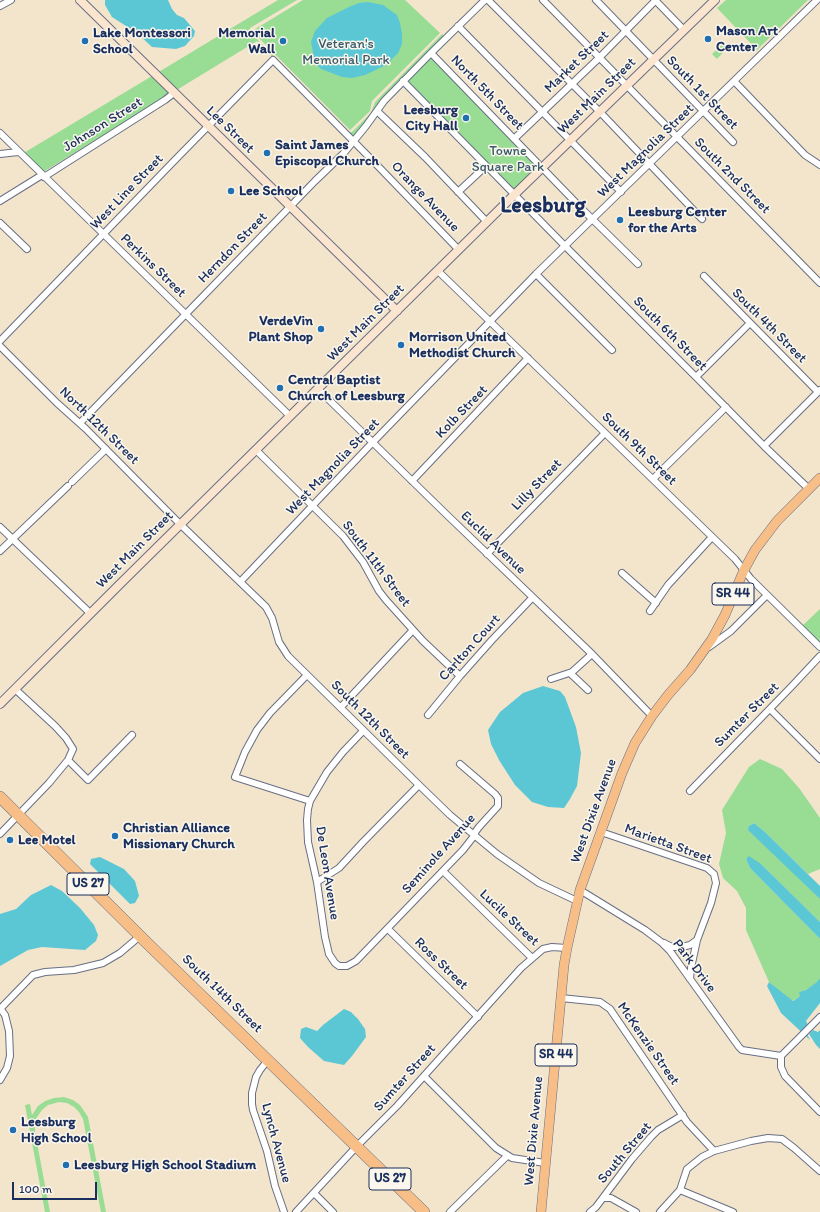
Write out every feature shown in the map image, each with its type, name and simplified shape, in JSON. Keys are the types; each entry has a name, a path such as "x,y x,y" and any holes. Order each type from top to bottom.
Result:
{"highway":[{"name":"South 14th Street","path":"0,797 140,936 424,1212"}],"main road":[{"name":"Lee Street","path":"80,0 396,311"},
{"name":"West Main Street","path":"0,704 396,311 715,0"},
{"name":"West Dixie Avenue","path":"541,1212 567,948 580,890 628,757 652,716 705,650 725,615 744,570 755,550 770,530 820,478"}],"street":[{"path":"2,3 11,0"},
{"path":"486,0 600,112 702,219"},
{"name":"Herndon Street","path":"80,423 354,141 403,81 486,0"},
{"name":"South 2nd Street","path":"543,0 820,283"},
{"name":"South 1st Street","path":"596,0 733,142"},
{"path":"655,0 684,30"},
{"name":"Market Street","path":"514,139 599,58 655,0"},
{"name":"West Magnolia Street","path":"240,582 312,505 536,274 817,0"},
{"path":"458,26 621,192"},
{"name":"North 5th Street","path":"431,53 592,219 638,264"},
{"name":"West Line Street","path":"0,341 273,61"},
{"name":"Orange Avenue","path":"273,61 354,141 459,250"},
{"name":"South 6th Street","path":"403,81 514,195 764,446 809,489"},
{"path":"734,81 805,154 820,165"},
{"name":"Johnson Street","path":"0,201 43,176 174,93"},
{"path":"377,111 487,222"},
{"name":"Perkins Street","path":"0,133 290,416"},
{"path":"0,154 18,152"},
{"path":"458,192 486,166"},
{"path":"0,223 27,250"},
{"name":"South 9th Street","path":"438,271 712,537 820,648"},
{"path":"536,274 612,350"},
{"name":"South 4th Street","path":"704,276 819,391"},
{"path":"696,377 750,323"},
{"name":"North 12th Street","path":"0,346 80,423 180,524"},
{"name":"Kolb Street","path":"412,481 528,358"},
{"name":"Euclid Avenue","path":"318,389 532,598 592,654 652,716"},
{"path":"764,446 819,391"},
{"path":"652,479 726,407"},
{"name":"Lilly Street","path":"487,554 605,433"},
{"path":"0,551 106,450"},
{"name":"South 11th Street","path":"256,450 343,536 363,562 379,591 413,630 460,676"},
{"name":"South 12th Street","path":"180,524 266,607 272,618 275,632 282,649 419,785 474,836 526,875 577,901"},
{"path":"0,527 90,614"},
{"path":"650,611 668,585 712,537"},
{"path":"622,573 656,603"},
{"path":"705,650 730,631 767,595"},
{"name":"Carlton Court","path":"428,715 460,676 532,598"},
{"path":"341,707 413,630"},
{"path":"551,679 570,673 592,654"},
{"name":"Sumter Street","path":"690,791 820,656"},
{"path":"570,673 588,690"},
{"path":"307,675 281,701 262,724 248,747 235,777 310,801"},
{"path":"0,834 49,783 68,760 73,749 55,726 15,689"},
{"path":"770,709 820,759"},
{"name":"De Leon Avenue","path":"357,960 348,966 342,966 335,963 329,954 307,834 307,820 310,801 320,783 336,760 363,731"},
{"path":"68,760 88,780 132,735"},
{"name":"Seminole Avenue","path":"357,960 443,871 498,806 499,802 495,794 460,764"},
{"path":"317,882 331,874 345,862 419,785"},
{"name":"Marietta Street","path":"601,832 707,868 716,879 711,903 697,940 690,968 690,979"},
{"name":"Lucile Street","path":"443,871 532,958 543,949 567,948"},
{"name":"Park Drive","path":"580,890 645,930 670,951 739,1047 745,1051 781,1056"},
{"name":"Ross Street","path":"388,928 478,1017"},
{"path":"0,1080 7,1068 10,1056 9,1031 5,1015 0,1008 33,975 44,972 74,970 103,963 120,953 140,936"},
{"path":"660,942 676,947 690,945 697,940"},
{"name":"Sumter Street","path":"296,1212 357,1146 397,1106 516,973 532,958"},
{"name":"McKenzie Street","path":"561,998 600,1002 610,1009 683,1115 696,1132 714,1151"},
{"path":"820,1017 781,1056 781,1066 785,1076 820,1112"},
{"name":"Lynch Avenue","path":"268,1060 256,1076 252,1093 252,1104 267,1151 275,1186 284,1212"},
{"path":"424,1076 496,1148 507,1156 521,1160 545,1163"},
{"name":"South Street","path":"590,1212 603,1198 632,1159 651,1137 658,1130 683,1115"},
{"path":"660,1212 680,1190 687,1170 702,1157 714,1151 768,1138 777,1138 786,1142 820,1171"},
{"path":"450,1212 507,1156"},
{"path":"680,1190 733,1212"},
{"path":"314,1193 333,1212"},
{"path":"603,1198 611,1198 636,1212"}],"green space":[{"path":"278,0 297,0 250,28 250,32 349,132 352,132 371,113 375,102 442,34 446,38 381,105 380,113 353,140 257,41 175,91 157,73"},
{"name":"Veteran's Memorial Park","path":"303,0 405,0 440,33 372,101 370,111 350,130 252,31"},
{"path":"726,0 808,0 757,50 717,8"},
{"path":"724,43 728,47 717,59 712,54"},
{"name":"Towne Square Park","path":"431,58 539,167 514,190 408,81"},
{"path":"152,76 170,94 40,174 22,154"},
{"path":"820,609 820,646 801,627"},
{"path":"760,759 782,769 799,788 820,818 820,869 808,874 754,823 749,826 820,899 820,922 761,864 746,859 750,868 820,939 820,978 818,982 800,992 800,996 792,1001 769,982 746,930 746,908 737,891 723,878 719,864 726,833 722,810 749,767"},
{"path":"64,1097 73,1100 80,1105 88,1117 106,1212 101,1212 83,1119 74,1107 67,1103 59,1102 48,1105 42,1110 37,1117 35,1124 35,1132 50,1212 45,1212 25,1105 30,1104 32,1115 38,1106 45,1101"}],"water":[{"path":"105,0 168,0 172,9 177,15 184,18 195,31 194,36 185,46 176,49 152,47 137,33 112,17 105,5"},
{"path":"368,2 383,5 397,15 402,34 402,44 398,53 386,65 365,75 352,78 342,77 321,69 315,63 311,42 315,31 327,18 359,3"},
{"path":"543,686 560,691 565,697 576,727 581,753 577,786 564,808 548,807 532,802 515,785 491,744 488,730 500,712 523,693"},
{"path":"754,823 820,886 820,899 748,830 749,826"},
{"path":"749,856 761,864 820,922 820,939 750,868 746,859"},
{"path":"100,857 124,869 135,881 139,896 135,903 130,904 90,864 91,859"},
{"path":"51,885 62,891 80,908 94,925 98,935 96,941 85,950 42,947 28,950 0,966 0,914 16,909 31,895"},
{"path":"820,978 820,1003 806,1021 810,1029 807,1034 810,1040 781,1013 767,986 769,982 793,1001 800,996 799,992 806,990"},
{"path":"344,1009 351,1012 358,1019 365,1029 366,1037 344,1065 324,1061 300,1038 301,1029 306,1027 317,1031"},
{"path":"813,1030 818,1032 820,1030 820,1049 809,1034"}],"place":[{"name":"Mason Art Center","path":"708,39"},
{"name":"Lake Montessori School","path":"85,41"},
{"name":"Memorial Wall","path":"283,41"},
{"name":"Leesburg City Hall","path":"466,118"},
{"name":"Saint James Episcopal Church","path":"267,153"},
{"name":"Lee School","path":"231,191"},
{"name":"Leesburg Center for the Arts","path":"620,220"},
{"name":"VerdeVin Plant Shop","path":"321,329"},
{"name":"Morrison United Methodist Church","path":"401,345"},
{"name":"Central Baptist Church of Leesburg","path":"280,388"},
{"name":"Christian Alliance Missionary Church","path":"115,836"},
{"name":"Lee Motel","path":"10,840"},
{"name":"Leesburg High School","path":"13,1130"},
{"name":"Leesburg High School Stadium","path":"66,1165"}],"district":[{"name":"Leesburg","path":"543,206"}]}
